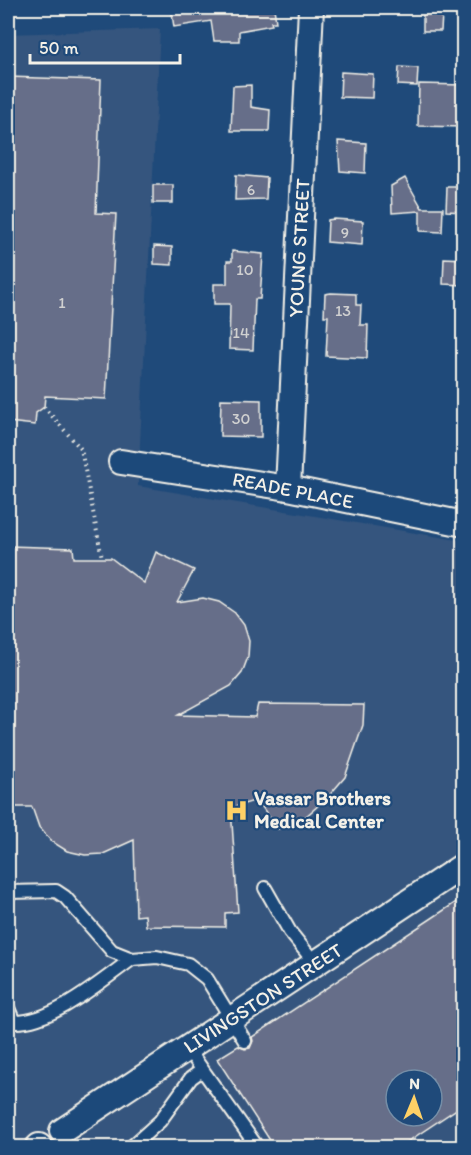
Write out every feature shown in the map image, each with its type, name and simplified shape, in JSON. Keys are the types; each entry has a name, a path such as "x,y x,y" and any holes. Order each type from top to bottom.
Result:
{"street":[{"name":"YOUNG STREET","path":"288,488 311,8"},
{"name":"READE PLACE","path":"121,462 288,488 464,524"},
{"name":"LIVINGSTON STREET","path":"62,1131 464,865"}],"lane":[{"path":"265,888 290,932 315,963"},
{"path":"8,892 56,891 65,897 112,951 132,959 157,957 188,964 207,979 245,1041"},
{"path":"8,1008 14,1022 30,1022 64,1005 132,959"},
{"path":"187,1048 258,1148"},
{"path":"130,1148 160,1121 191,1078 202,1070"}],"path":[{"path":"44,407 81,449 102,558"}],"shaded area":[{"name":"Vassar Brothers Medical Center","path":"160,29 138,486 463,541 463,1147 8,1147 8,34"}],"building":[{"path":"171,8 274,8 276,22 271,22 272,25 239,31 239,41 214,41 211,21 174,27"},
{"path":"423,13 442,14 441,31 423,31"},
{"path":"399,67 418,68 417,86 398,85"},
{"path":"341,72 373,74 372,98 340,97"},
{"path":"8,77 101,80 96,213 116,214 106,399 45,396 44,407 36,413 35,425 8,422"},
{"path":"419,84 464,85 464,127 418,126"},
{"path":"251,85 251,107 270,110 269,131 231,131 233,86"},
{"path":"338,141 366,143 365,173 340,171"},
{"path":"236,175 267,178 266,199 235,200"},
{"path":"405,178 422,208 443,208 442,232 420,231 420,211 392,213 391,186"},
{"path":"153,185 173,185 173,203 153,203"},
{"path":"447,187 464,187 464,212 446,211"},
{"path":"328,220 363,221 362,245 327,242"},
{"path":"154,246 172,247 172,265 154,264"},
{"path":"232,251 263,254 260,299 255,299 253,350 229,349 230,304 214,304 214,284 227,284 227,261 232,261"},
{"path":"444,258 464,259 464,285 443,284"},
{"path":"325,294 356,294 356,305 361,305 360,325 368,325 367,358 326,356 328,316 324,316"},
{"path":"221,399 261,400 261,437 220,436"},
{"path":"8,546 73,548 74,558 111,558 144,583 156,552 194,570 177,602 203,598 219,602 235,613 244,625 249,641 248,657 242,673 231,686 178,715 255,717 258,704 364,705 363,725 345,777 327,798 305,817 278,829 257,800 231,808 238,912 225,913 225,927 146,926 145,915 136,916 134,840 103,854 85,855 67,851 51,841 39,827 32,807 8,807"},
{"path":"464,897 464,1104 444,1117 444,1068 384,1068 384,1128 428,1128 398,1148 275,1148 217,1059 238,1046 245,1049 250,1048 252,1037"}],"place":[{"name":"Vassar Brothers Medical Center","path":"236,810"}]}
